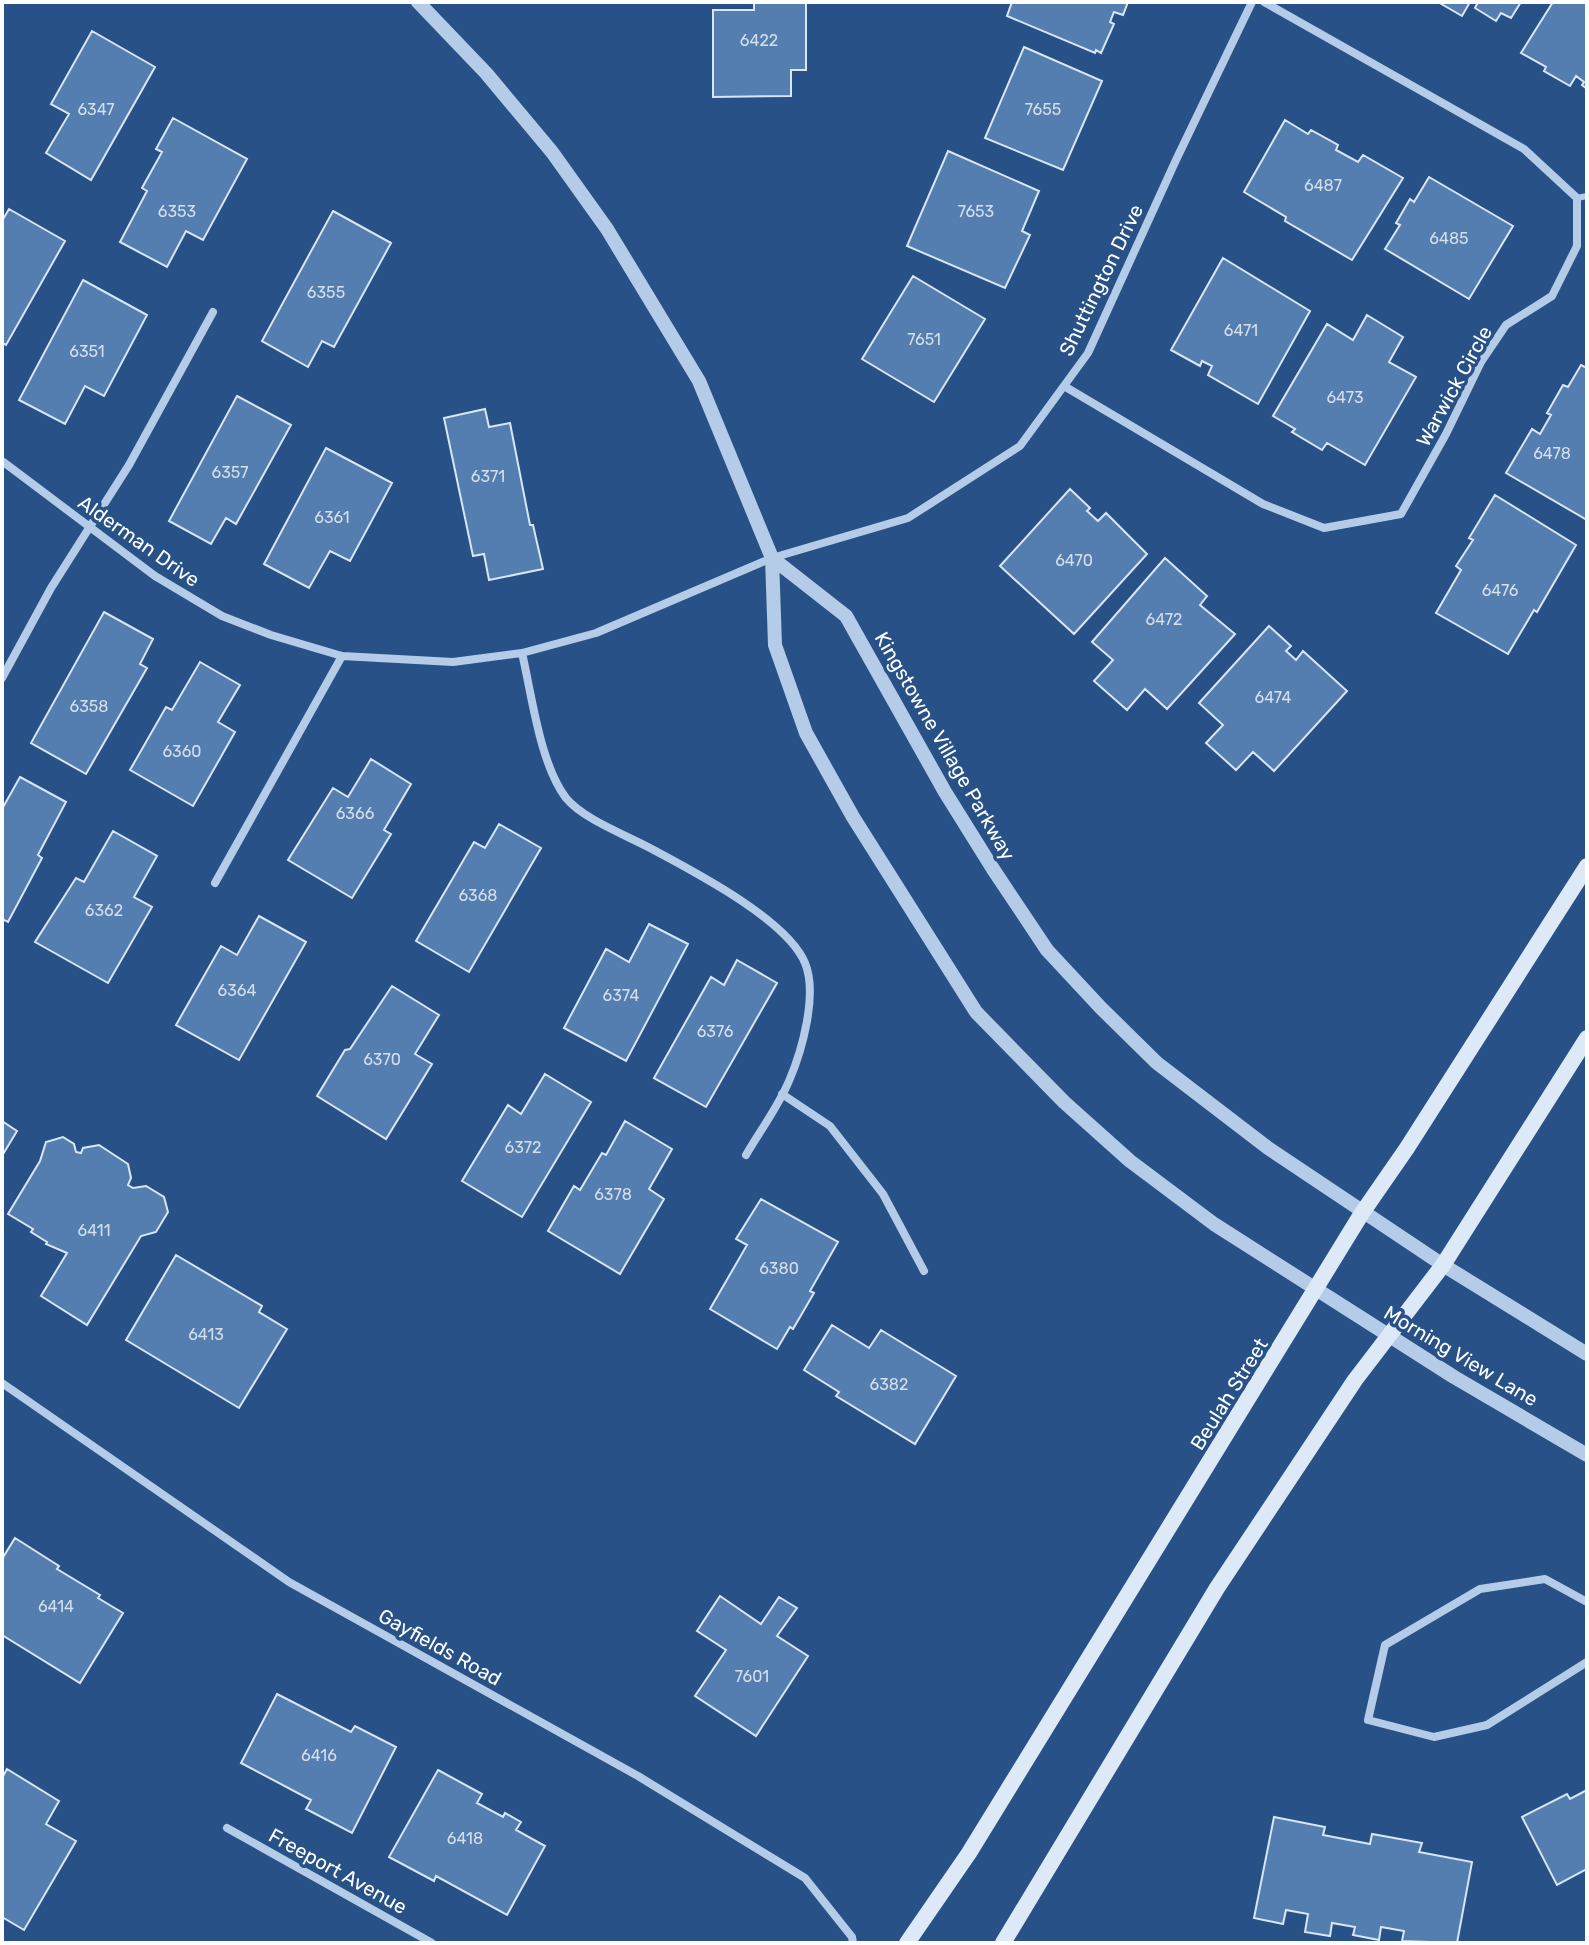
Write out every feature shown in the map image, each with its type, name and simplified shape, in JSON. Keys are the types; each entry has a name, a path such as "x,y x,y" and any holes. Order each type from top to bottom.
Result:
{"main road":[{"name":"Beulah Street","path":"907,1943 969,1853 1362,1213 1587,866"},
{"path":"1003,1943 1217,1588 1355,1380 1443,1265 1587,1038"}],"street":[{"name":"Kingstowne Village Parkway","path":"418,2 486,73 552,152 607,229 699,381 772,558 775,645 806,733 853,817 976,1012 1064,1102 1130,1161 1214,1224 1315,1290"},
{"name":"Shuttington Drive","path":"772,558 908,518 1020,446 1088,353 1252,2"},
{"name":"Warwick Circle","path":"1064,386 1263,504 1324,528 1401,514 1446,434 1481,362 1506,325 1552,296 1577,246 1582,197 1524,149 1264,2"},
{"path":"2,678 51,588 129,465 213,312"},
{"name":"Alderman Drive","path":"2,461 155,576 222,616 271,635 342,656 453,662 522,653 596,633 772,558"},
{"name":"Kingstowne Village Parkway","path":"772,558 846,616 945,792 1047,950 1101,1008 1157,1063 1268,1148 1443,1265"},
{"path":"522,653 550,774 568,801 741,900 788,938 805,963 811,997 790,1081 746,1155"},
{"path":"215,883 342,656"},
{"path":"782,1094 830,1126 883,1194 924,1271"},
{"path":"1443,1265 1587,1354"},
{"name":"Morning View Lane","path":"1315,1290 1587,1455"},
{"name":"Gayfields Road","path":"2,1383 289,1582 638,1776 805,1878 852,1937 853,1943"},
{"path":"1587,1602 1545,1579 1480,1589 1385,1645 1368,1720 1434,1737 1487,1725 1587,1662"},
{"name":"Freeport Avenue","path":"227,1828 432,1943"}],"building":[{"path":"754,2 806,2 806,70 791,70 791,96 713,97 713,10 754,10"},
{"path":"1012,2 1128,2 1123,15 1114,12 1110,22 1114,24 1101,53 1096,50 1095,53 1007,16"},
{"path":"1438,2 1470,2 1462,16"},
{"path":"1478,2 1521,2 1511,18 1501,13 1496,21 1475,8"},
{"path":"1553,2 1587,2 1587,89 1576,76 1570,86 1521,53"},
{"path":"92,31 155,67 91,180 46,153 69,114 51,104"},
{"path":"1024,47 1102,81 1063,170 985,138"},
{"path":"173,118 247,159 203,240 186,231 167,267 120,242 147,191 142,188 162,152 156,149"},
{"path":"1285,120 1308,134 1311,130 1338,145 1336,150 1358,162 1363,155 1403,178 1352,260 1285,221 1286,217 1244,192"},
{"path":"948,151 1039,191 1022,231 1030,235 1005,288 907,246"},
{"path":"1429,177 1513,226 1469,299 1385,249 1400,225 1396,223 1410,199 1414,202"},
{"path":"9,209 65,241 6,345 2,343 2,221"},
{"path":"333,211 391,243 334,347 322,341 308,367 262,341"},
{"path":"1223,258 1310,311 1258,404 1208,375 1212,366 1202,361 1200,366 1171,350"},
{"path":"913,276 985,319 934,402 862,359"},
{"path":"83,280 147,315 104,396 85,386 65,424 19,400"},
{"path":"1367,315 1403,337 1389,362 1416,377 1365,465 1327,443 1322,450 1273,416 1327,324 1353,340"},
{"path":"1581,365 1587,368 1587,520 1506,473 1532,429 1540,434 1551,415 1547,413 1563,385 1568,387"},
{"path":"237,396 291,425 236,524 226,518 211,544 169,521"},
{"path":"485,409 489,427 510,423 530,525 533,525 543,569 489,580 484,554 473,556 444,418"},
{"path":"326,448 392,483 350,561 330,551 309,588 264,564"},
{"path":"1070,489 1090,508 1087,511 1098,521 1106,513 1147,554 1074,634 1000,566"},
{"path":"1495,495 1576,545 1508,654 1436,613 1461,570 1456,566 1473,540 1469,538"},
{"path":"1165,558 1207,596 1200,605 1235,634 1167,709 1145,689 1127,710 1094,681 1113,660 1092,642"},
{"path":"104,612 153,639 140,664 147,668 86,774 31,743"},
{"path":"1269,626 1291,646 1286,651 1296,660 1303,651 1347,691 1274,771 1253,752 1236,770 1206,743 1223,725 1199,703"},
{"path":"200,662 240,685 218,722 235,732 193,806 130,770 166,707 172,710"},
{"path":"371,759 411,784 384,830 391,834 352,898 288,860 333,788 348,797"},
{"path":"20,777 66,802 38,855 42,858 8,922 2,919 2,809"},
{"path":"499,824 541,848 469,972 416,941 474,842 485,848"},
{"path":"113,831 157,856 134,897 152,907 108,983 35,942 76,878 84,882"},
{"path":"259,916 306,942 239,1060 176,1025 221,946 237,955"},
{"path":"649,924 688,944 626,1061 564,1028 606,949 629,962"},
{"path":"737,960 777,983 706,1107 654,1078 711,977 724,985"},
{"path":"392,986 439,1015 415,1054 432,1064 386,1139 317,1096 345,1050 350,1049"},
{"path":"545,1074 591,1102 522,1217 462,1181 508,1105 521,1114"},
{"path":"2,1121 17,1131 2,1156"},
{"path":"625,1121 672,1149 649,1189 664,1199 620,1274 548,1231 574,1186 580,1190 602,1153 606,1155"},
{"path":"63,1137 74,1144 76,1152 81,1153 83,1148 99,1145 128,1164 131,1178 128,1185 133,1188 146,1186 164,1197 168,1212 156,1232 141,1236 87,1325 41,1296 67,1253 46,1244 31,1232 33,1229 8,1214 40,1161 46,1142"},
{"path":"761,1199 838,1242 810,1291 814,1293 777,1349 710,1309 747,1245 736,1239"},
{"path":"176,1255 262,1306 259,1312 287,1329 239,1408 126,1340"},
{"path":"832,1325 869,1348 881,1330 956,1376 915,1444 836,1396 839,1392 804,1370"},
{"path":"15,1538 123,1613 80,1683 2,1635 2,1559"},
{"path":"720,1596 761,1624 779,1597 797,1608 777,1636 808,1656 756,1736 695,1696 726,1650 697,1631"},
{"path":"277,1694 351,1732 355,1726 396,1747 352,1833 306,1809 311,1800 241,1763"},
{"path":"7,1769 59,1801 46,1824 76,1841 24,1930 2,1917 2,1778"},
{"path":"438,1770 482,1794 477,1803 503,1817 505,1813 521,1822 516,1830 545,1846 507,1915 436,1876 434,1881 389,1857"},
{"path":"1587,1790 1587,1869 1557,1885 1522,1817 1567,1794 1570,1799"},
{"path":"1274,1817 1325,1827 1323,1835 1370,1844 1372,1834 1422,1843 1419,1852 1472,1862 1457,1943 1402,1941 1404,1931 1381,1927 1379,1940 1353,1935 1355,1927 1332,1923 1330,1936 1305,1932 1308,1914 1286,1910 1283,1924 1254,1918"}]}
